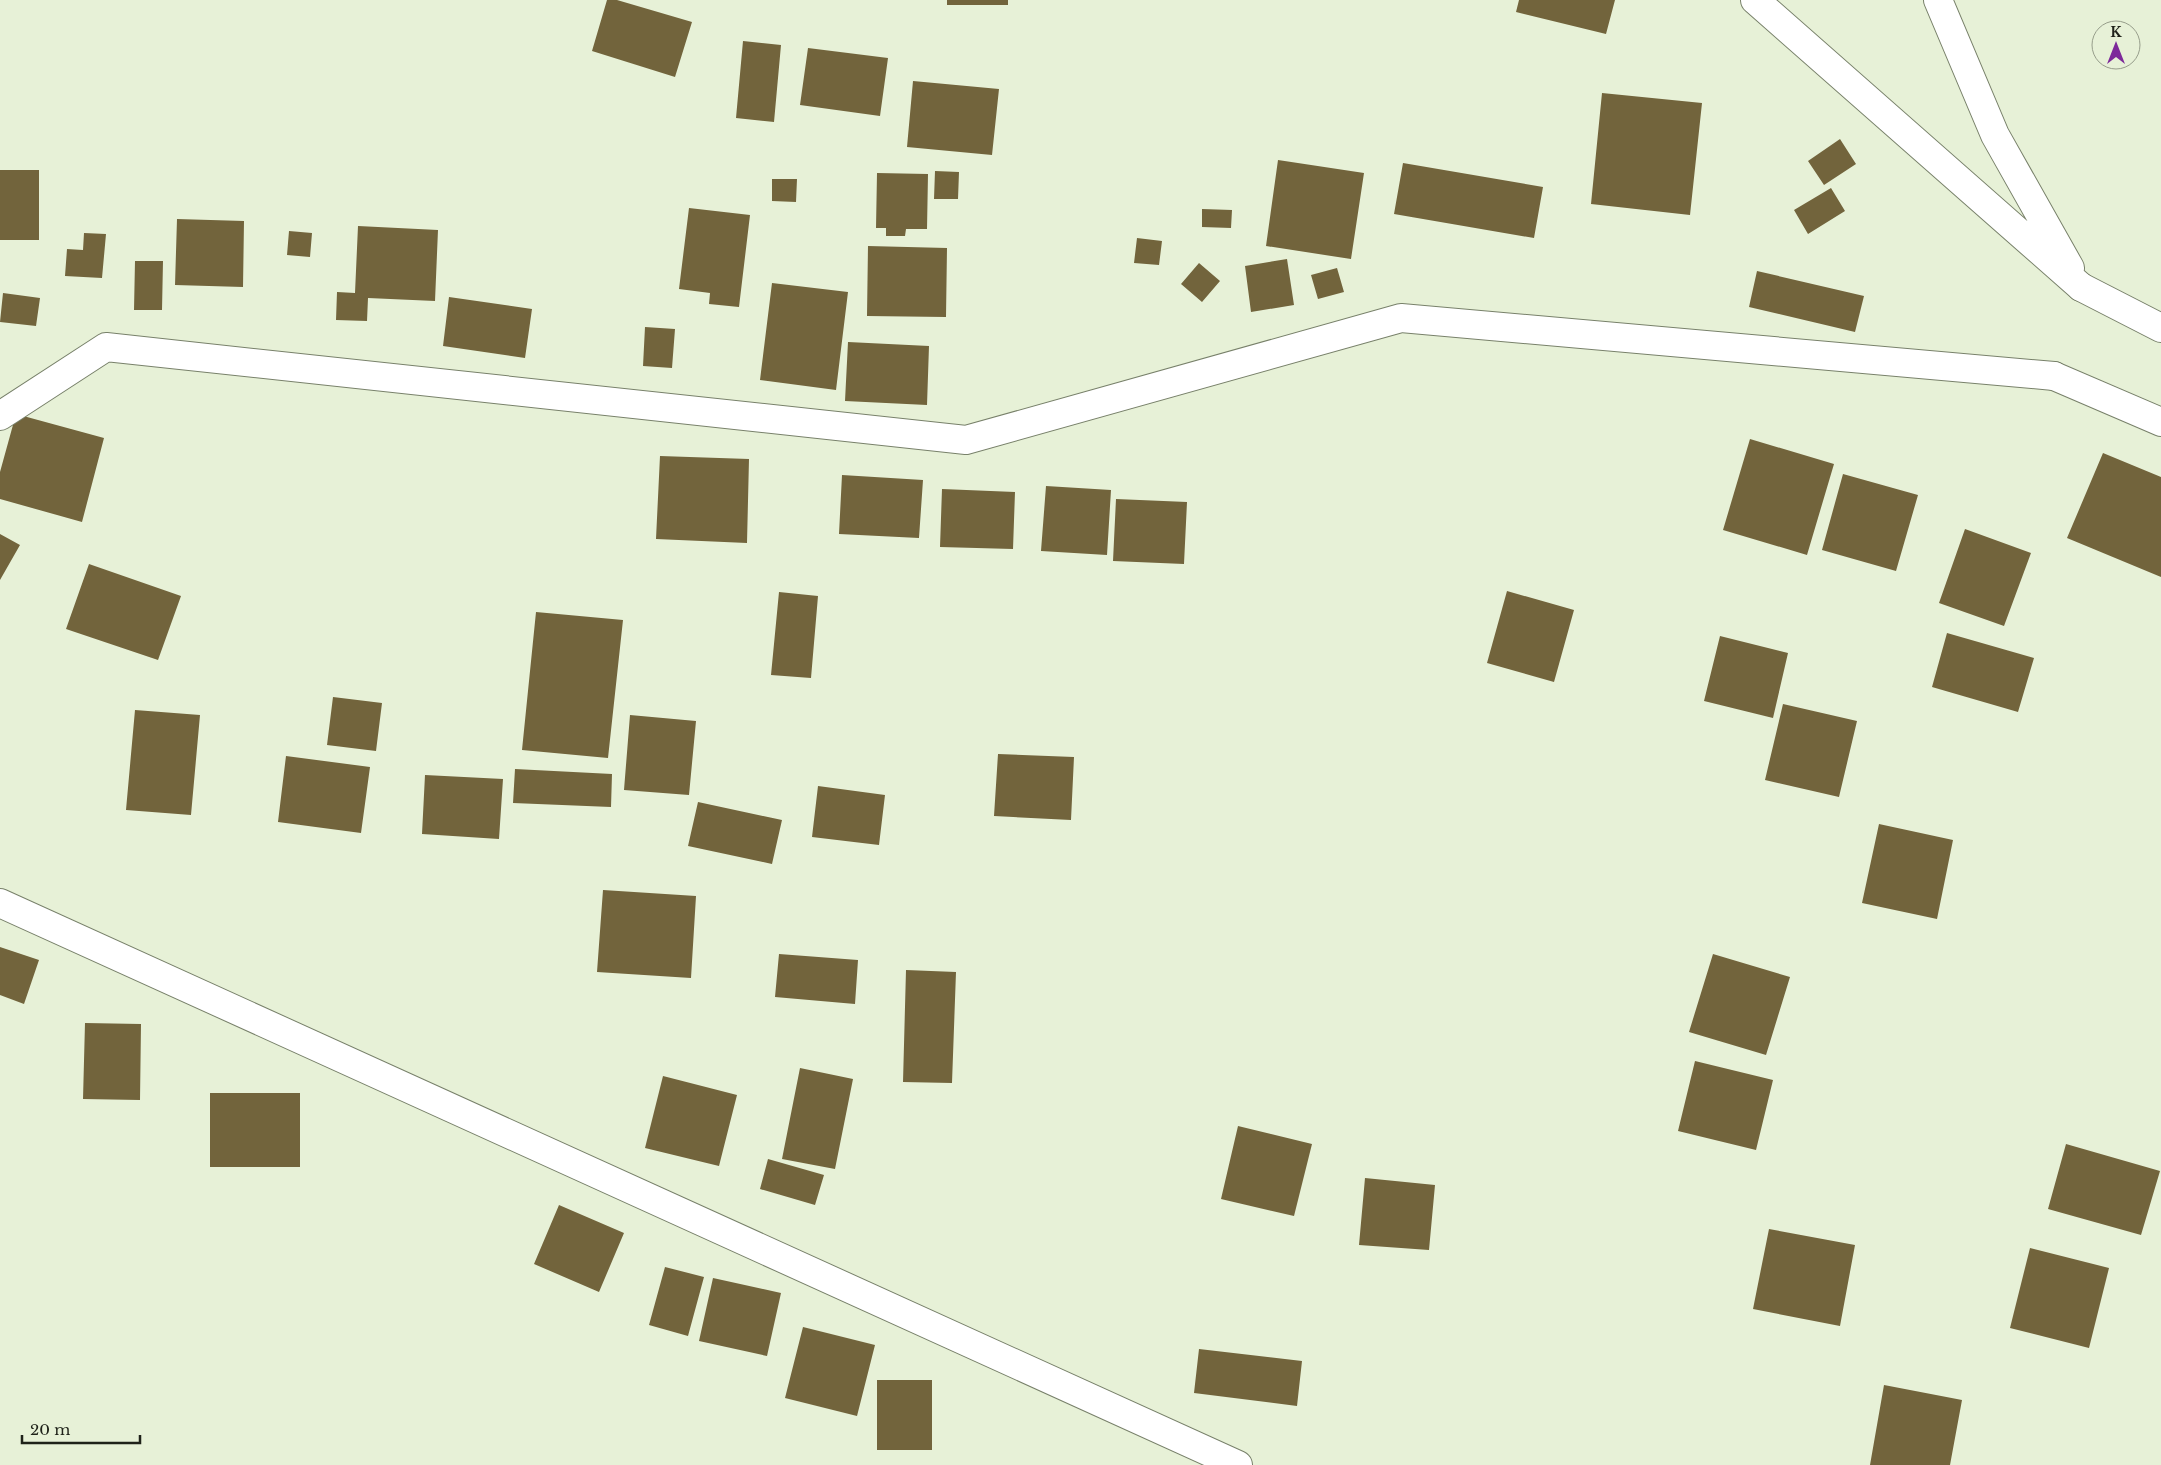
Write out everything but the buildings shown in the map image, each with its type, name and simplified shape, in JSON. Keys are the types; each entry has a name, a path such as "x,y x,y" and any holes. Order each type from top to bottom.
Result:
{"street":[{"path":"1755,0 2080,287 2161,328"},
{"path":"1938,0 1995,135 2080,287"},
{"path":"0,416 106,347 966,440 1401,318 2054,376 2161,422"},
{"path":"0,903 1238,1465"}]}
